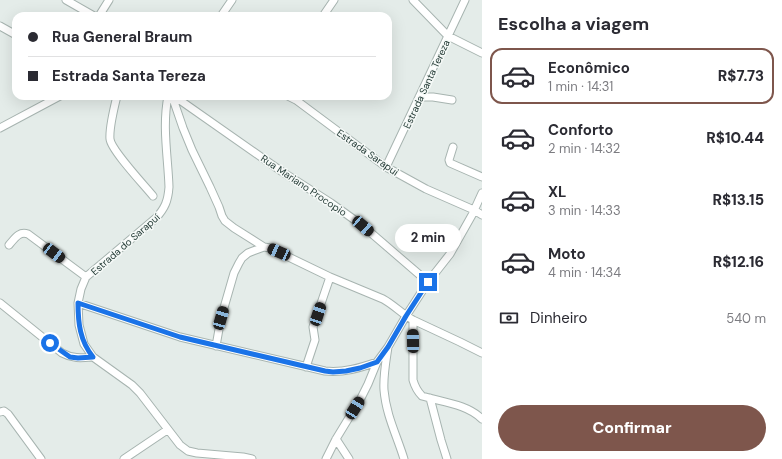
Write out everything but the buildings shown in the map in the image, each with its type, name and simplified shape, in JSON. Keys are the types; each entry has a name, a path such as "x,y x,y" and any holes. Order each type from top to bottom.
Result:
{"street":[{"path":"66,0 87,12"},
{"path":"102,12 109,0"},
{"path":"224,12 232,0"},
{"path":"326,12 334,0"},
{"path":"413,0 448,36 482,53"},
{"name":"Estrada Santa Tereza","path":"386,167 465,0"},
{"path":"0,26 12,33"},
{"path":"419,98 433,96 452,100"},
{"path":"0,128 52,100"},
{"path":"115,100 110,133 110,143 118,155 154,196"},
{"name":"Estrada do Sarapuí","path":"167,100 165,131 169,196 166,204 163,211 156,218 86,277 81,289 78,303 79,325 84,344 93,357 132,385 140,393 180,445 188,451 206,457 243,456 252,459"},
{"path":"174,100 182,128 225,221 264,247 274,250 330,277 383,299 413,320 482,353"},
{"name":"Rua Mariano Procopio","path":"179,100 363,226 428,282"},
{"name":"Estrada Sarapui","path":"296,100 386,167 426,189 482,215"},
{"path":"453,148 449,160 450,163 482,177"},
{"path":"326,459 336,439 361,398 377,362 388,347 428,282 450,254 482,193"},
{"path":"9,244 19,234 28,234 86,277"},
{"path":"216,346 221,318 234,273 242,258 253,250 264,247"},
{"path":"306,367 315,340 313,327 330,277"},
{"path":"0,303 62,353 70,357 93,357"},
{"path":"78,303 180,337 306,367 333,372 360,368 377,362"},
{"path":"413,320 413,380 418,392 422,396 463,407 476,413 482,419"},
{"path":"388,347 384,381 385,398 387,411 404,459"},
{"path":"430,398 447,459"},
{"path":"0,412 4,411 8,414 41,459"},
{"path":"124,459 167,430"},
{"path":"336,439 349,459"}],"route":[{"path":"50,343 62,353 70,357 93,357 84,344 82,337 79,325 78,303 180,337 325,371 346,371 377,362 388,347 428,282"}]}
